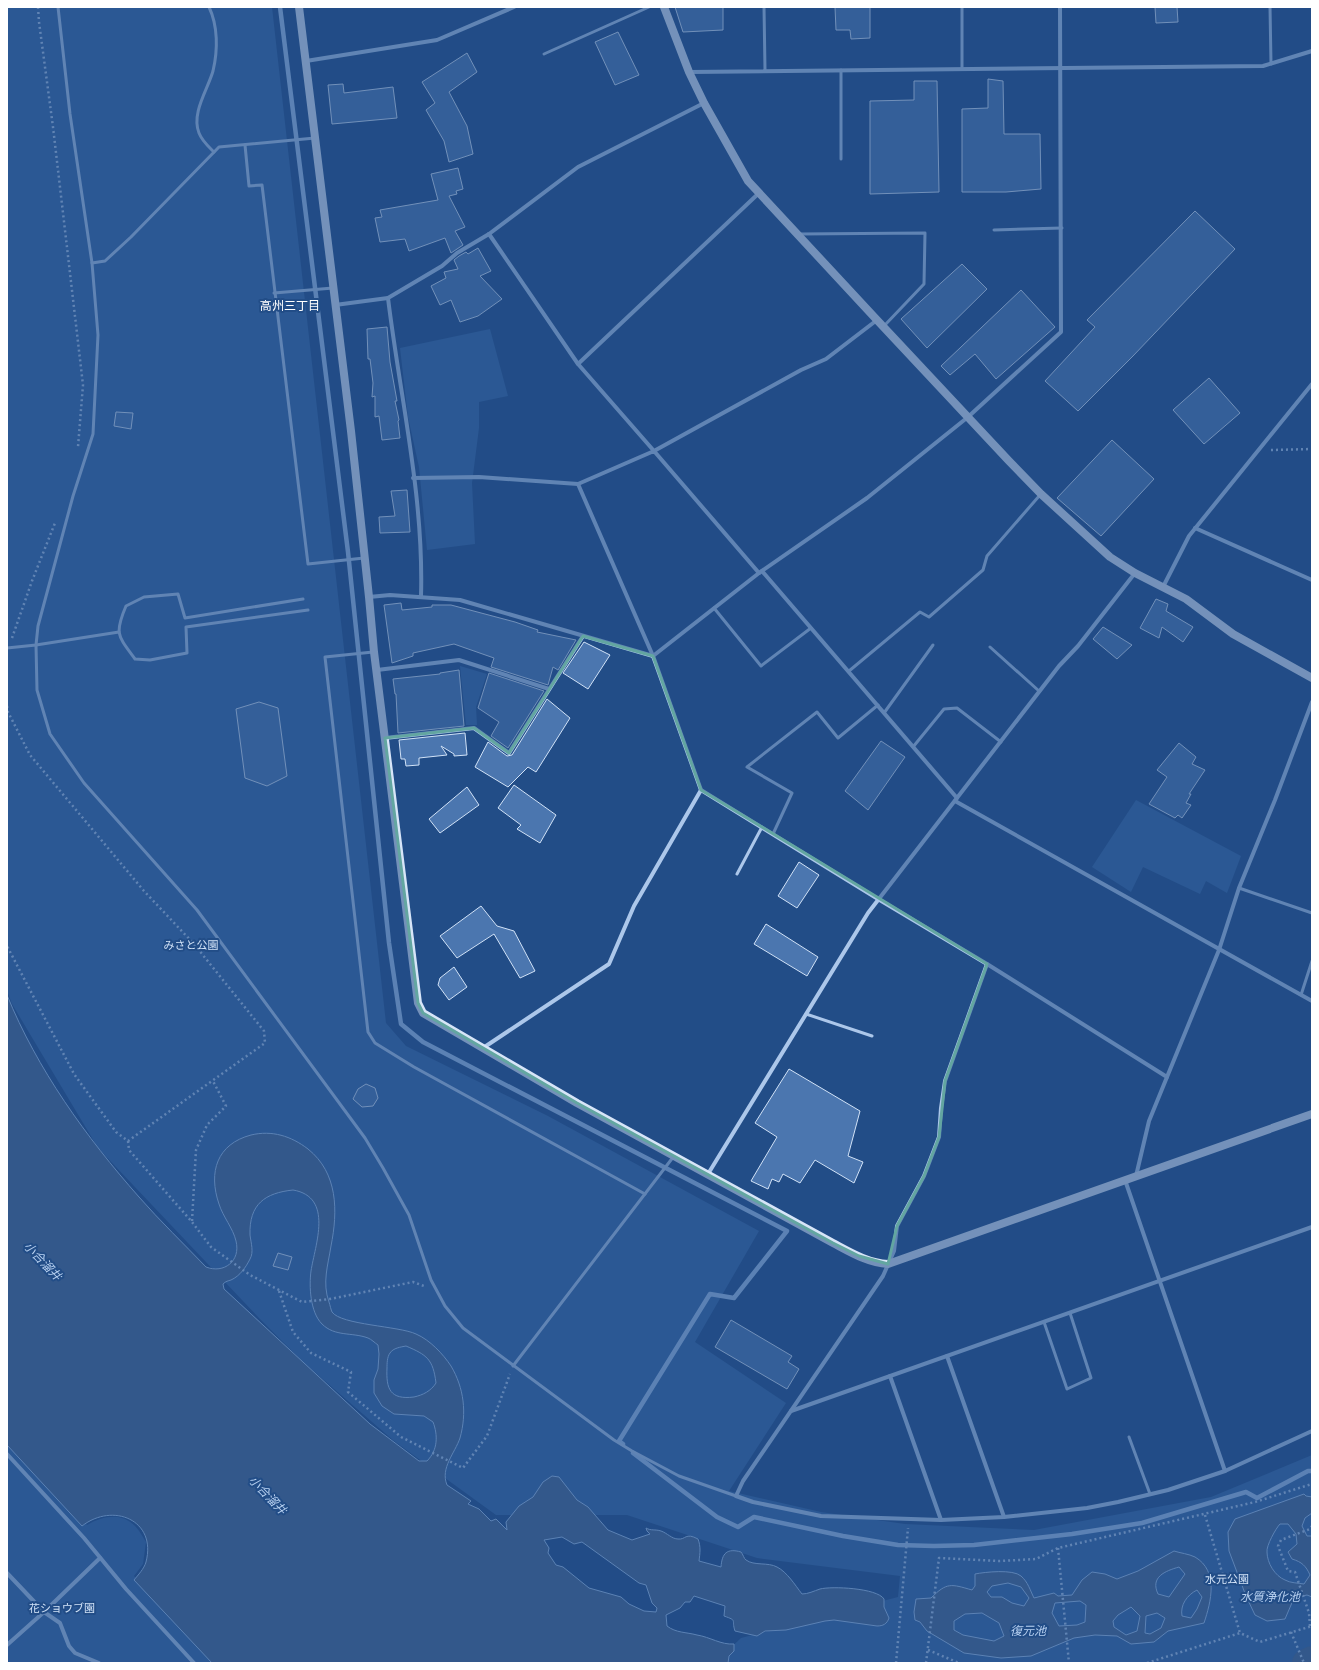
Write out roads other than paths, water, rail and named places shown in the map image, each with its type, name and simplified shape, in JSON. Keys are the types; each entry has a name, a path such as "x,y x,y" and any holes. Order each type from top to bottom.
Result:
{"street":[{"path":"299,7 370,597 376,670 418,1003 423,1013 577,1103 859,1256 879,1264 888,1264 1312,1114"},
{"path":"306,61 437,40 514,7"},
{"path":"664,7 689,72 704,103 740,168 759,193 876,320 1041,494 1110,557 1134,573 1186,599 1233,634 1312,678"},
{"path":"653,656 760,572 867,498 968,417 1062,332 1060,7"},
{"path":"689,72 765,70 1263,66 1312,51"},
{"path":"334,305 388,298 442,266 457,252 489,234 578,167 704,103"},
{"path":"578,364 759,193"},
{"path":"489,234 578,364 760,572 849,671 956,800 1312,1002"},
{"path":"388,298 419,517 421,596"},
{"path":"413,478 479,477 578,484 654,450 801,370 826,359 876,320"},
{"path":"1163,587 1189,536 1312,384"},
{"path":"578,484 653,656 702,790 878,899 987,964 1167,1077"},
{"path":"1195,528 1312,580"},
{"path":"708,1174 878,899 1039,691 1059,666 1078,646 1134,573"},
{"path":"370,597 390,595 421,596 460,600 653,656"},
{"path":"385,738 474,728 509,753 583,636"},
{"path":"376,670 459,660 550,689"},
{"path":"1136,1176 1149,1121 1219,950 1239,888 1275,800 1312,702"},
{"path":"483,1048 609,964 634,906 702,790"},
{"path":"987,964 945,1081 939,1137 924,1176 897,1226 894,1251 883,1276 743,1481 736,1496 753,1502 821,1516 941,1520 1004,1517 1087,1508 1150,1494 1225,1471 1312,1431"},
{"path":"1125,1180 1225,1471"},
{"path":"791,1411 1312,1226"},
{"path":"947,1356 1004,1517"},
{"path":"890,1376 941,1520"},
{"path":"7,1454 84,1538 126,1590 194,1663"},
{"path":"7,1645 100,1558"},
{"path":"7,1573 44,1612 60,1623 69,1646 75,1653 99,1663"}],"lane":[{"path":"58,7 70,114 92,263 98,335 93,434 69,511 38,626 36,645 37,690 50,734 84,783 197,910 365,1138 409,1215 431,1280 445,1306 464,1328 513,1366 632,1452 679,1476 736,1496"},
{"path":"209,7 212,12 216,37 216,54 213,71 200,107 198,118 199,132 204,142 214,152"},
{"path":"544,54 649,7"},
{"path":"764,7 765,70"},
{"path":"962,7 962,69"},
{"path":"1270,7 1271,64"},
{"path":"841,70 841,159"},
{"path":"92,263 105,261 131,237 219,147 315,138"},
{"path":"245,145 249,186 262,185 308,564 365,558"},
{"path":"994,230 1062,228"},
{"path":"797,234 925,233 924,284 883,327"},
{"path":"274,293 332,288"},
{"path":"849,671 920,612 929,617 983,570 987,556 1041,494"},
{"path":"303,599 185,618 178,594 144,597 126,606 119,623 119,637 135,660 150,660 187,653 186,627 308,610"},
{"path":"714,608 761,666 811,628"},
{"path":"8,648 119,632"},
{"path":"884,712 933,645"},
{"path":"990,647 1039,691"},
{"path":"374,652 325,657 368,1032 375,1043 414,1067 646,1194"},
{"path":"773,834 792,793 747,767 817,712 838,738 878,705"},
{"path":"913,747 944,709 957,708 1001,742"},
{"path":"737,874 762,827"},
{"path":"1239,888 1312,913"},
{"path":"1301,995 1312,961"},
{"path":"806,1014 872,1036"},
{"path":"513,1366 674,1156"},
{"path":"1044,1322 1067,1389 1091,1378 1070,1313"},
{"path":"1129,1437 1150,1494"}],"water":[{"path":"7,995 19,1022 48,1076 100,1151 139,1197 206,1267 219,1269 225,1267 230,1264 236,1254 236,1241 219,1204 215,1181 215,1170 218,1161 223,1152 230,1145 239,1139 251,1135 266,1133 281,1135 302,1144 318,1159 325,1169 330,1181 335,1206 335,1219 326,1281 327,1295 332,1312 337,1316 358,1323 408,1331 416,1334 431,1344 448,1361 459,1383 464,1410 460,1438 449,1461 445,1473 445,1479 447,1485 471,1501 468,1504 479,1509 491,1521 496,1519 507,1530 506,1522 519,1506 533,1497 543,1482 552,1476 559,1477 577,1500 588,1507 608,1530 632,1540 650,1534 646,1528 661,1531 676,1539 691,1536 698,1539 700,1545 699,1561 721,1567 724,1555 726,1553 729,1551 741,1552 745,1559 749,1562 769,1565 781,1569 791,1579 802,1594 826,1588 854,1589 873,1592 880,1595 884,1599 884,1607 889,1618 886,1623 879,1626 834,1620 786,1630 765,1631 757,1636 735,1631 733,1620 724,1616 725,1606 694,1596 690,1602 685,1602 680,1608 666,1615 667,1626 678,1631 734,1644 734,1651 729,1656 728,1663 212,1663 134,1580 145,1565 148,1547 145,1535 139,1526 130,1519 119,1516 107,1516 94,1519 82,1526 7,1445","holes":["293,1190 306,1194 314,1202 318,1212 318,1236 310,1284 311,1299 315,1313 322,1324 332,1331 362,1336 372,1340 378,1345 378,1369 374,1380 374,1393 382,1406 394,1414 424,1416 433,1422 436,1432 436,1442 431,1457 427,1461 419,1461 370,1424 224,1289 223,1284 240,1274 247,1265 251,1256 250,1224 252,1215 256,1208 267,1197","406,1346 424,1355 431,1363 436,1383 424,1394 414,1397 400,1397 391,1392 387,1382 387,1363 391,1351","562,1537 574,1544 582,1542 639,1583 646,1585 652,1603 657,1608 656,1612 644,1611 629,1604 621,1597 589,1588 563,1567 556,1565 548,1553 549,1548 544,1540"]},
{"name":"水質浄化池","path":"1304,1494 1312,1497 1312,1513 1305,1518 1302,1526 1307,1536 1312,1536 1312,1597 1307,1595 1294,1598 1285,1619 1267,1621 1255,1615 1229,1551 1228,1532 1235,1519","holes":["1280,1524 1288,1524 1296,1534 1297,1544 1288,1552 1292,1559 1307,1569 1310,1575 1304,1584 1289,1582 1281,1578 1272,1569 1268,1560 1267,1549 1274,1533"]},
{"name":"復元池","path":"1174,1551 1195,1557 1203,1563 1208,1570 1211,1587 1211,1597 1204,1623 1168,1631 1154,1642 1131,1644 1117,1636 1095,1635 1074,1638 1031,1656 1001,1658 964,1653 927,1631 920,1622 915,1620 914,1612 916,1599 931,1598 941,1589 950,1586 959,1586 972,1590 975,1586 975,1574 985,1572 1012,1572 1017,1574 1021,1576 1029,1586 1034,1598 1054,1593 1058,1596 1072,1595 1082,1580 1092,1572 1105,1574 1117,1579 1138,1571","holes":["1179,1567 1185,1574 1169,1597 1158,1594 1156,1588 1157,1579 1164,1573","1008,1583 1021,1587 1029,1598 1024,1606 1012,1603 1002,1597 991,1597 987,1592 992,1586","1197,1590 1202,1597 1191,1618 1182,1616 1183,1604 1190,1595","1080,1601 1086,1605 1085,1622 1077,1625 1059,1626 1052,1613 1055,1603","1131,1607 1140,1616 1137,1631 1126,1635 1114,1627 1113,1621 1118,1615","982,1613 999,1623 1004,1636 994,1641 963,1635 954,1630 954,1621 965,1614","1157,1613 1165,1618 1161,1628 1150,1634 1145,1633 1146,1616"]}],"waterway":[{"path":"280,7 348,552 389,943 401,1024 423,1042 787,1231 734,1298 710,1294 619,1441 623,1444"},
{"path":"633,1453 717,1517 738,1527 754,1517 843,1536 898,1545 934,1546 974,1545 1072,1534 1142,1523 1246,1492 1257,1498 1308,1471 1312,1471"},
{"name":"小合溜井","path":"1306,1663 1312,1660"}],"district":[{"name":"高州三丁目","path":"290,305"}],"park label":[{"name":"みさと公園","path":"191,945"},
{"name":"水元公園","path":"1227,1579"},
{"name":"花ショウブ園","path":"62,1608"}]}
